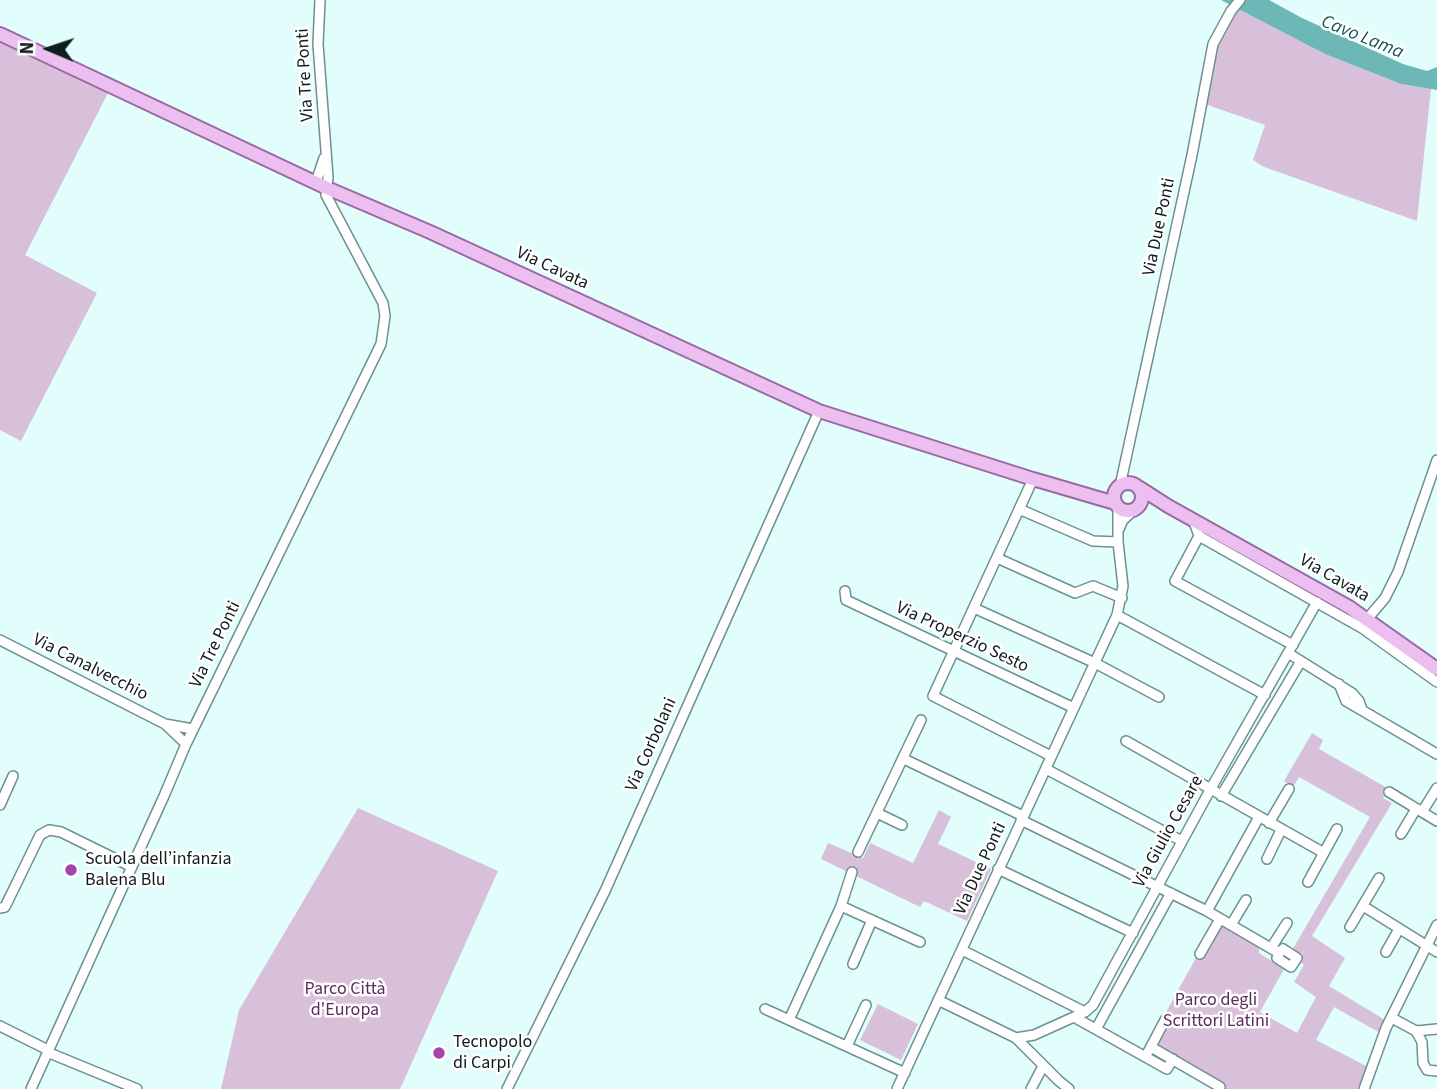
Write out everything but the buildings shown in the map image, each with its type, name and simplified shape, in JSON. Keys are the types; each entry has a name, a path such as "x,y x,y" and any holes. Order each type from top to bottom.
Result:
{"main road":[{"name":"Via Cavata","path":"0,34 321,185 819,411 1033,479 1120,494 1168,506 1368,618"},
{"name":"Via Cavata","path":"1120,494 1128,509 1156,504 1168,506"},
{"path":"1120,494 1143,498 1138,507"},
{"path":"1368,618 1437,669"}],"street":[{"name":"Via Tre Ponti","path":"31,1089 193,729 381,344 385,316 383,303 321,185 326,149 319,79 320,0"},
{"name":"Via Due Ponti","path":"897,1089 1117,615 1122,598 1118,538 1123,467 1192,155 1213,44 1240,0"},
{"path":"338,218 340,193"},
{"name":"Via Corbolani","path":"507,1089 605,891 819,411"},
{"name":"Via Cavata","path":"1368,618 1398,572 1437,460"},
{"path":"1033,479 933,696 1051,756"},
{"path":"1019,509 1093,541 1118,538 1123,520 1138,507"},
{"path":"1193,519 1199,536 1362,628 1437,682"},
{"path":"1199,536 1175,581 1291,649 1301,661 1339,684 1359,701 1362,710 1437,754"},
{"path":"997,558 1074,593 1093,586 1122,598"},
{"name":"Via Properzio Sesto","path":"845,591 846,600 1074,708"},
{"name":"Via Giulio Cesare","path":"1085,1012 1093,1005 1210,790 1317,602"},
{"path":"974,608 1095,663 1159,697"},
{"path":"1117,615 1265,695"},
{"name":"Via Canalvecchio","path":"0,640 165,724 186,744"},
{"name":"Via Giulio Cesare","path":"1221,796 1301,661"},
{"path":"858,852 921,720"},
{"name":"Via Canalvecchio","path":"165,724 193,729"},
{"path":"1126,741 1324,853"},
{"path":"904,759 1207,911 1275,951 1287,923"},
{"path":"1045,769 1182,841"},
{"path":"0,805 13,776"},
{"path":"1401,834 1437,788"},
{"path":"1269,822 1289,789"},
{"path":"1389,792 1437,821"},
{"path":"877,813 902,825"},
{"path":"1207,911 1259,817"},
{"path":"1308,882 1337,829"},
{"path":"0,908 5,907 40,835 49,830 61,832 132,867"},
{"path":"1267,859 1281,830"},
{"path":"998,869 1133,933"},
{"path":"789,1020 841,906 852,872"},
{"path":"1350,927 1379,878"},
{"name":"Via Giulio Cesare","path":"1096,1029 1171,893"},
{"path":"1231,925 1246,900"},
{"path":"841,906 920,942"},
{"path":"1363,906 1437,952"},
{"path":"1200,954 1220,919"},
{"path":"853,964 872,920"},
{"path":"1359,1089 1437,925"},
{"path":"1386,952 1399,929"},
{"path":"962,950 1085,1012"},
{"path":"939,1000 1016,1038 1069,1089"},
{"path":"847,1046 866,1005"},
{"path":"765,1009 905,1073"},
{"path":"1016,1038 1034,1035 1085,1012"},
{"path":"1074,1017 1167,1069 1173,1059"},
{"path":"1392,1018 1416,1031 1422,1042 1423,1063 1427,1069 1437,1071"},
{"path":"1145,1056 1165,1020"},
{"path":"0,1027 136,1089"},
{"path":"1416,1031 1437,1029"},
{"path":"1151,1047 1220,1087"},
{"path":"1031,1089 1043,1066"},
{"path":"1364,1089 1370,1069"}],"green space":[{"path":"1229,4 1325,54 1401,84 1431,89 1417,221 1264,167 1253,160 1265,125 1202,103 1217,39"},
{"path":"0,38 109,91 25,255 97,293 21,441 0,430"},
{"name":"Parco degli Scrittori Latini","path":"1312,733 1323,740 1319,749 1389,789 1383,798 1392,803 1312,936 1345,958 1329,986 1390,1023 1384,1035 1334,1007 1316,1040 1368,1067 1357,1089 1223,1089 1225,1084 1155,1044 1169,1017 1165,1014 1197,956 1221,922 1259,946 1259,953 1284,969 1260,1012 1297,1033 1316,997 1294,982 1304,965 1299,961 1304,950 1298,958 1291,952 1370,817 1299,777 1293,787 1284,781"},
{"name":"Parco Città d'Europa","path":"358,808 498,871 400,1089 221,1089 239,1010"},
{"path":"939,810 951,817 938,844 991,869 967,921 924,901 920,907 821,859 828,843 863,858 870,843 913,863"},
{"path":"878,1004 918,1024 901,1060 860,1040"}],"water":[{"path":"1221,0 1269,0 1403,64 1427,71 1437,67 1437,90 1401,84 1325,54"}],"place":[{"name":"Scuola dell’infanzia Balena Blu","path":"71,870"},
{"name":"Tecnopolo di Carpi","path":"439,1053"}],"water label":[{"name":"Cavo Lama","path":"1362,38"}]}
